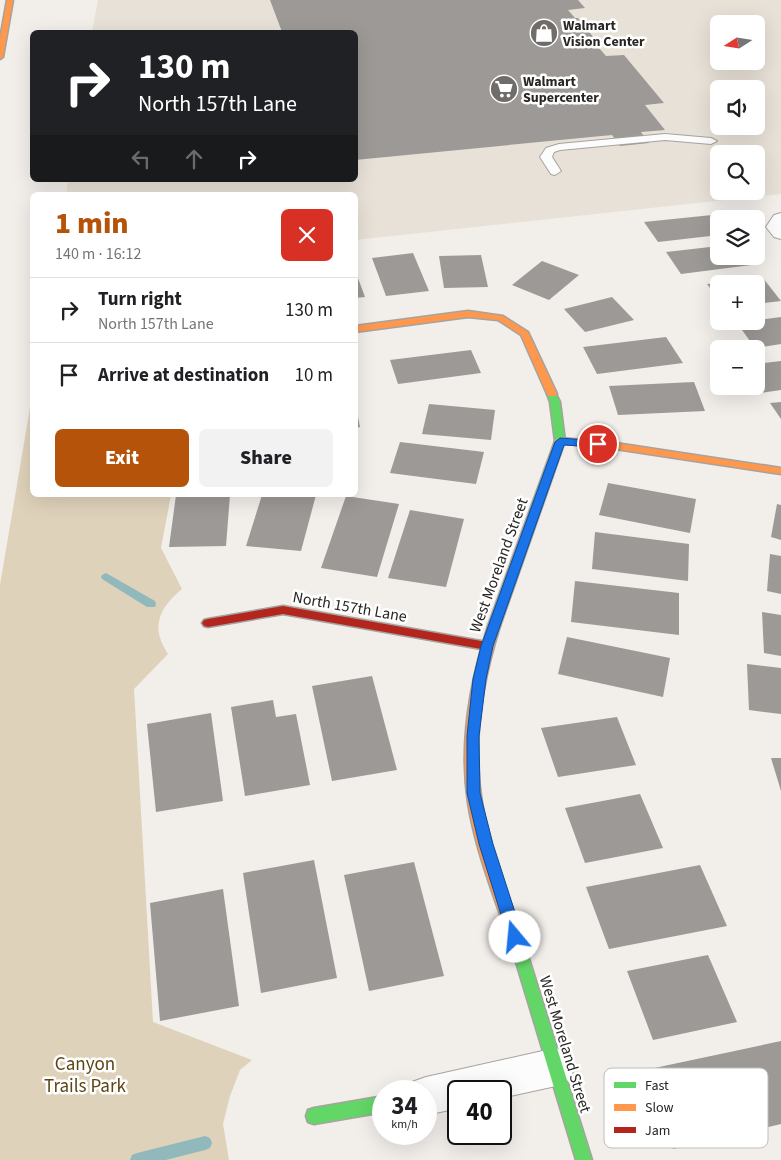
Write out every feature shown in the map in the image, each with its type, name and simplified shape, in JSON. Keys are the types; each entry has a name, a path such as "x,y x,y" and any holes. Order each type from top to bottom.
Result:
{"main road":[{"path":"0,57 10,0"},
{"name":"West Moreland Street","path":"358,329 468,314 500,318 525,334 554,402 560,442 487,646 479,679 473,736 474,793 486,844 584,1160"},
{"path":"560,442 609,445 781,471"},
{"name":"North 157th Lane","path":"208,623 283,610 487,646"},
{"path":"314,1116 372,1106"}],"street":[{"path":"781,219 776,227 781,233"},
{"path":"437,1094 556,1067"}],"lane":[{"path":"555,171 546,157 550,150 559,147 665,137 711,141"}],"shaded area":[{"path":"98,0 781,0 781,194 765,196 765,145 710,145 710,200 725,200 358,240 358,192 66,192 68,182 358,182 358,30 92,30"}],"green space":[{"name":"Canyon Trails Park","path":"30,408 30,497 171,497 161,548 182,589 168,603 160,618 158,627 162,644 168,654 134,689 153,1022 252,1060 240,1070 230,1096 223,1124 229,1160 0,1160 0,585"}],"building":[{"name":"Walmart Supercenter","path":"270,0 578,0 585,8 568,10 575,18 578,18 602,48 599,48 606,56 624,55 664,103 645,105 665,130 641,132 649,143 620,146 612,135 358,160 358,30 281,30"},
{"path":"710,215 710,236 658,242 644,222"},
{"path":"710,247 710,265 751,265 681,274 666,252"},
{"path":"413,253 429,291 386,296 372,258"},
{"path":"481,255 488,287 444,288 439,256"},
{"path":"542,261 579,275 549,300 512,285"},
{"path":"358,278 365,297 358,298"},
{"path":"765,281 781,301 765,303"},
{"path":"612,297 634,320 585,332 564,309"},
{"path":"781,317 781,344 765,346 765,340 749,340 742,330 765,330 765,319"},
{"path":"666,337 683,363 597,374 583,347"},
{"path":"471,350 481,373 398,384 390,360"},
{"path":"781,361 781,390 765,392 765,363"},
{"path":"694,382 705,411 618,415 609,386"},
{"path":"781,402 781,419 770,403"},
{"path":"429,404 495,410 491,440 422,434"},
{"path":"400,442 484,452 476,484 390,473"},
{"path":"608,483 696,499 690,533 599,515"},
{"path":"176,497 230,497 226,546 169,547"},
{"path":"261,497 315,497 301,551 246,546"},
{"path":"346,497 399,504 377,577 321,568"},
{"path":"777,504 781,505 781,540 771,537"},
{"path":"410,510 464,519 446,587 388,578"},
{"path":"595,532 689,544 688,581 592,569"},
{"path":"770,554 781,556 781,594 767,591"},
{"path":"575,581 679,593 679,635 571,622"},
{"path":"762,612 781,615 781,656 764,653"},
{"path":"567,637 670,658 663,697 558,674"},
{"path":"747,664 781,668 781,714 749,710"},
{"path":"372,676 397,770 332,781 312,686"},
{"path":"273,700 276,717 296,714 310,785 245,796 231,707"},
{"path":"211,713 223,801 156,812 147,724"},
{"path":"617,717 636,765 558,777 541,728"},
{"path":"771,758 781,758 781,791"},
{"path":"640,794 663,848 585,863 565,808"},
{"path":"314,860 337,978 261,993 243,873"},
{"path":"414,862 444,976 369,991 344,875"},
{"path":"700,865 727,926 609,949 586,887"},
{"path":"223,889 239,1006 160,1021 150,903"},
{"path":"708,955 737,1022 653,1040 627,971"},
{"path":"781,1041 781,1124 768,1127 768,1068 654,1068"}],"waterway":[{"path":"106,577 151,604"},
{"path":"137,1160 205,1143"}],"traffic: fast":[{"path":"494,626 560,441 555,402 552,394"},
{"path":"519,949 584,1160"},
{"path":"314,1116 372,1106"}],"traffic: slow":[{"path":"0,57 10,0"},
{"path":"358,329 468,314 500,318 525,334 552,394"},
{"path":"560,441 609,445 781,471"},
{"path":"494,626 482,667 474,713 472,782 484,840 519,949"}],"traffic: jam":[{"path":"208,623 283,610 487,646"}],"place":[{"name":"Walmart Vision Center","path":"544,33"},
{"name":"Walmart Supercenter","path":"504,89"}],"route":[{"path":"515,937 486,844 474,793 473,736 479,679 487,646 560,442 598,444"}]}
